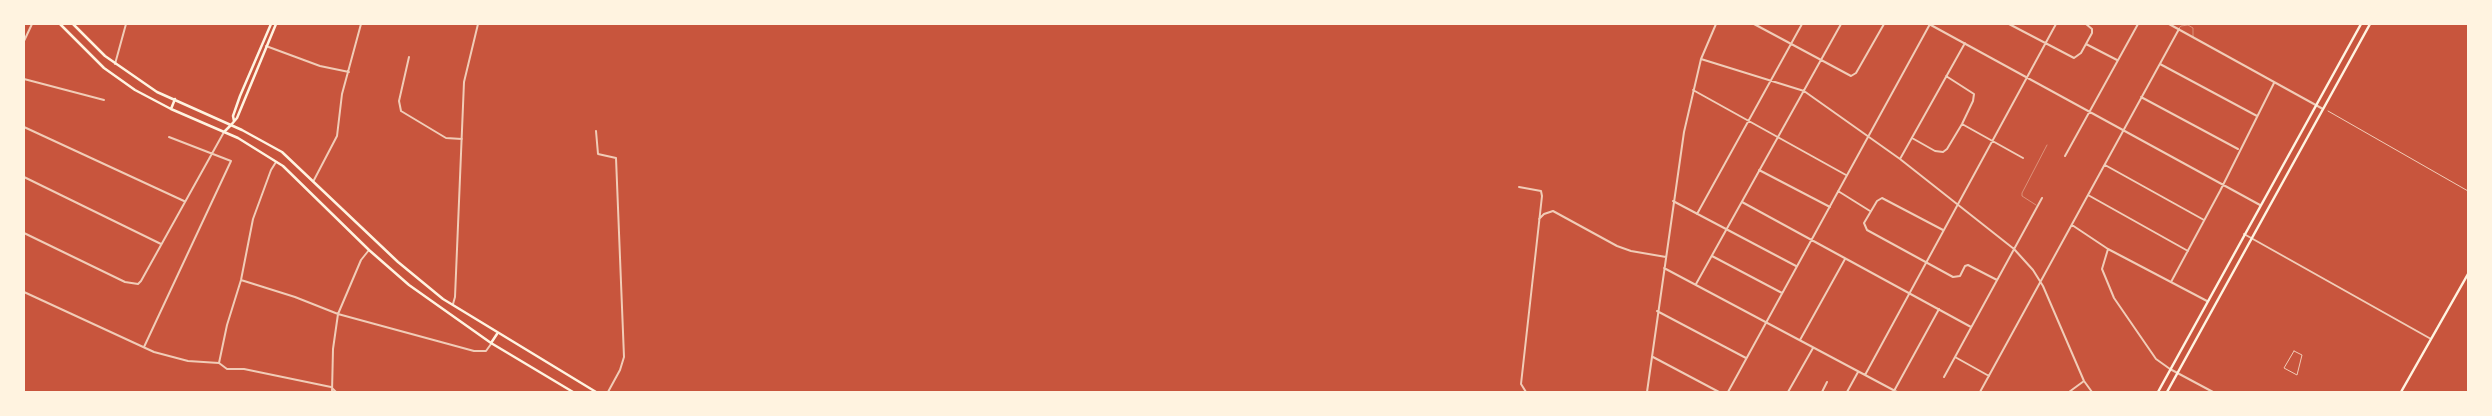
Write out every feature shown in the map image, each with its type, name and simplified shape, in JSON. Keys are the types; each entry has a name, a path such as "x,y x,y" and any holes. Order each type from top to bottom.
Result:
{"main road":[{"path":"60,24 116,78 170,109 224,132 276,162 301,181 369,250 409,285 491,343 566,391 573,392"},
{"path":"74,24 95,47 115,64 157,92 231,125 282,152 314,180 398,262 452,305 497,334 596,392"},
{"path":"234,121 232,116 271,24"},
{"path":"224,132 237,118 276,24"},
{"path":"2158,392 2361,24"},
{"path":"2168,392 2370,24"},
{"path":"170,109 175,100"},
{"path":"2401,392 2468,274"},
{"path":"491,343 497,334"}],"street":[{"path":"24,41 32,24"},
{"path":"115,64 126,24"},
{"path":"314,180 337,136 340,106 361,24"},
{"path":"452,305 455,297 465,73 478,24"},
{"path":"1647,392 1673,201 1693,90 1701,59 1716,24"},
{"path":"1754,24 1760,25 1821,61 1851,76 1856,73 1884,24"},
{"path":"1697,214 1802,24"},
{"path":"1696,284 1841,24"},
{"path":"1728,392 1930,24 2090,114 2260,206"},
{"path":"2009,24 2074,58 2081,53 2092,33 2092,29 2086,24"},
{"path":"1865,375 2056,24"},
{"path":"2065,156 2090,114 2138,24"},
{"path":"2169,24 2323,109"},
{"path":"1980,392 2179,29"},
{"path":"1900,159 1965,43"},
{"path":"2086,44 2118,61"},
{"path":"266,46 320,66 348,72"},
{"path":"409,57 399,100 401,111 446,138 462,139"},
{"path":"1701,59 1804,92 1900,159 2014,249 2040,281 2084,381 2092,392"},
{"path":"2160,64 2257,116"},
{"path":"1912,138 1935,151 1943,152 1962,124 1973,101 1974,94 1946,76"},
{"path":"24,79 104,100"},
{"path":"2171,282 2274,83"},
{"path":"1693,90 1847,176"},
{"path":"2141,97 2239,149"},
{"path":"2328,111 2468,191"},
{"path":"1962,124 2023,158"},
{"path":"24,127 184,202"},
{"path":"596,131 598,154 616,158 624,357 622,365 608,392"},
{"path":"24,234 130,284 141,281 224,132"},
{"path":"144,347 231,161 169,137"},
{"path":"219,363 226,325 241,280 253,219 273,165 276,162"},
{"path":"2105,165 2204,220"},
{"path":"1759,170 1830,207"},
{"path":"24,177 161,244"},
{"path":"1519,188 1542,191 1521,384 1526,392"},
{"path":"1838,191 1871,211"},
{"path":"2088,195 2188,251"},
{"path":"1943,230 1882,198 1864,223 1867,230 1952,277 1960,276 1965,266 1968,265 1997,280"},
{"path":"1944,377 2042,198"},
{"path":"1673,201 1797,267"},
{"path":"1742,202 1971,327"},
{"path":"1539,220 1544,214 1553,211 1618,246 1631,251 1666,257"},
{"path":"2072,225 2108,249 2208,302"},
{"path":"2244,234 2431,339"},
{"path":"2108,249 2102,269 2104,276 2122,312 2156,359 2170,369 2213,392"},
{"path":"332,392 333,349 338,314 362,260 369,250"},
{"path":"1712,256 1782,293"},
{"path":"1800,340 1845,259"},
{"path":"1664,268 1896,391 1938,310"},
{"path":"241,280 296,297 338,314 474,351 486,351 491,343"},
{"path":"24,292 144,347 178,359 219,363 228,369 247,370 331,387 336,392"},
{"path":"1657,311 1746,358"},
{"path":"1788,392 1813,348"},
{"path":"2294,351 2302,355 2297,375 2284,368 2294,351"},
{"path":"1652,357 1719,392"},
{"path":"1955,357 1989,376"},
{"path":"1847,392 1858,372"},
{"path":"2069,392 2084,381"},
{"path":"1822,392 1827,382"},
{"path":"1886,392 1889,388"}],"lane":[{"path":"2179,29 2180,26 2188,25 2193,28 2193,37"},
{"path":"2038,206 2022,196 2022,192 2047,145"}]}
